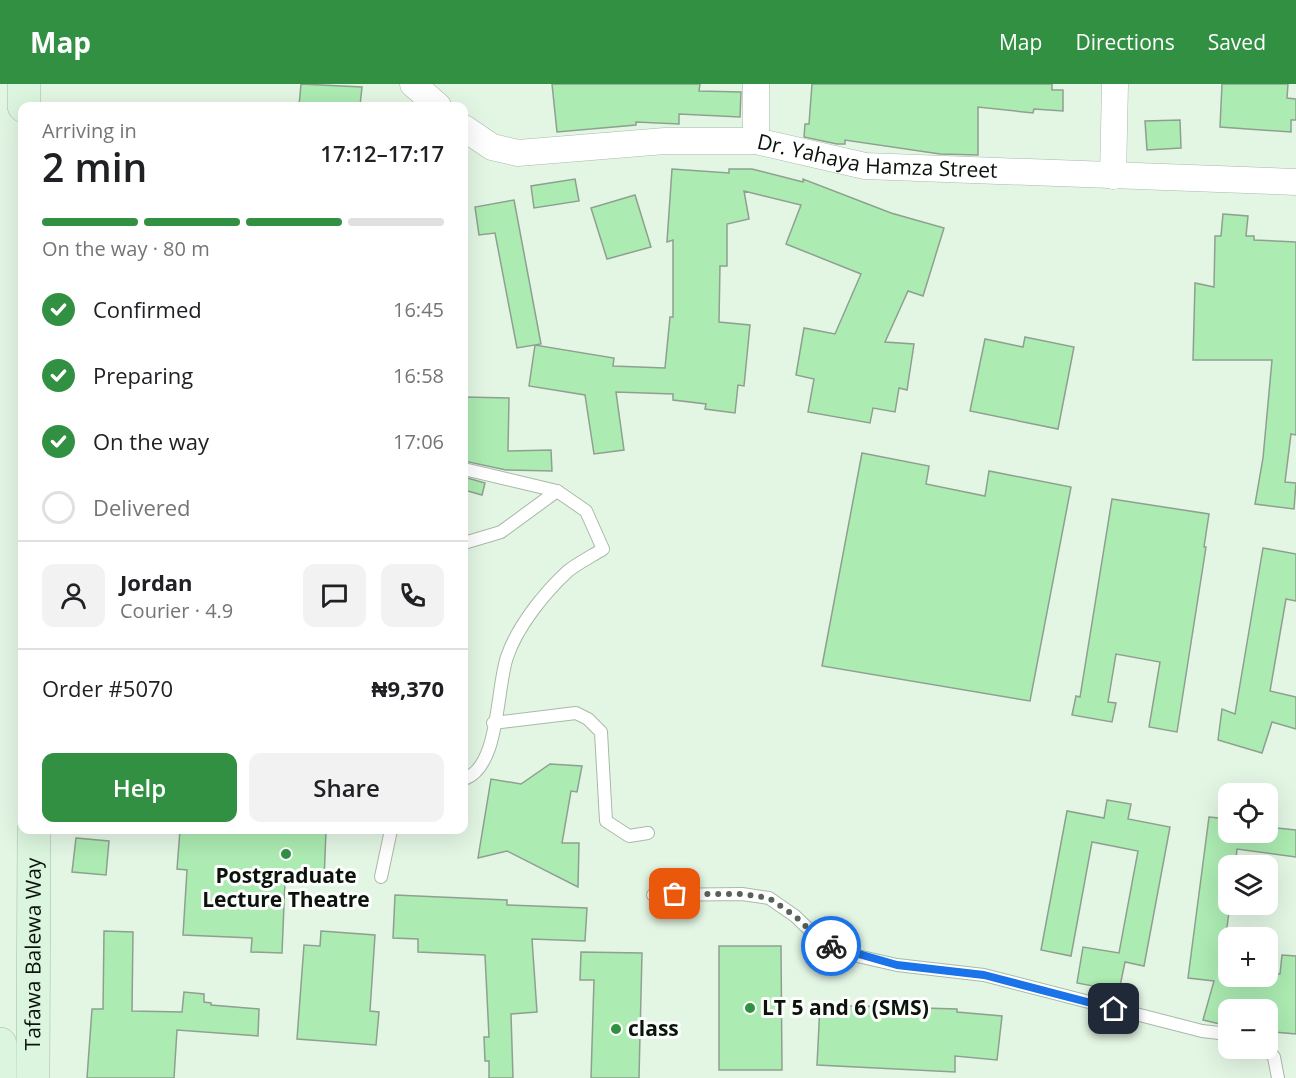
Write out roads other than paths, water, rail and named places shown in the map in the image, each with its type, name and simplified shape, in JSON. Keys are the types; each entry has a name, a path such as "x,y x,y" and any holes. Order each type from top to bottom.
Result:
{"main road":[{"path":"24,84 24,102"},
{"name":"Tafawa Balewa Way","path":"33,1078 34,834"},
{"name":"Tafawa Balewa Way","path":"0,1044 0,1078"}],"street":[{"path":"413,84 433,102"},
{"path":"756,84 756,141"},
{"path":"1113,176 1115,84"},
{"name":"Dr. Yahaya Hamza Street","path":"468,131 492,147 518,153 665,141 756,141 865,166 1296,182"}],"lane":[{"path":"468,470 557,491 586,512 603,549 568,571 531,612 507,657 490,746 481,765 468,775"},
{"path":"468,542 501,532 557,491"},
{"path":"493,723 576,714 588,720 601,732 606,821 629,836 648,833"},
{"path":"381,877 390,834"},
{"path":"653,895 742,894 769,898 795,916 823,943 853,955 897,965 984,975 1202,1031 1218,1033"},
{"path":"1274,1059 1278,1078"}],"place":[{"name":"Postgraduate Lecture Theatre","path":"286,854"},
{"name":"LT 5 and 6 (SMS)","path":"750,1008"},
{"name":"class","path":"616,1029"}]}
